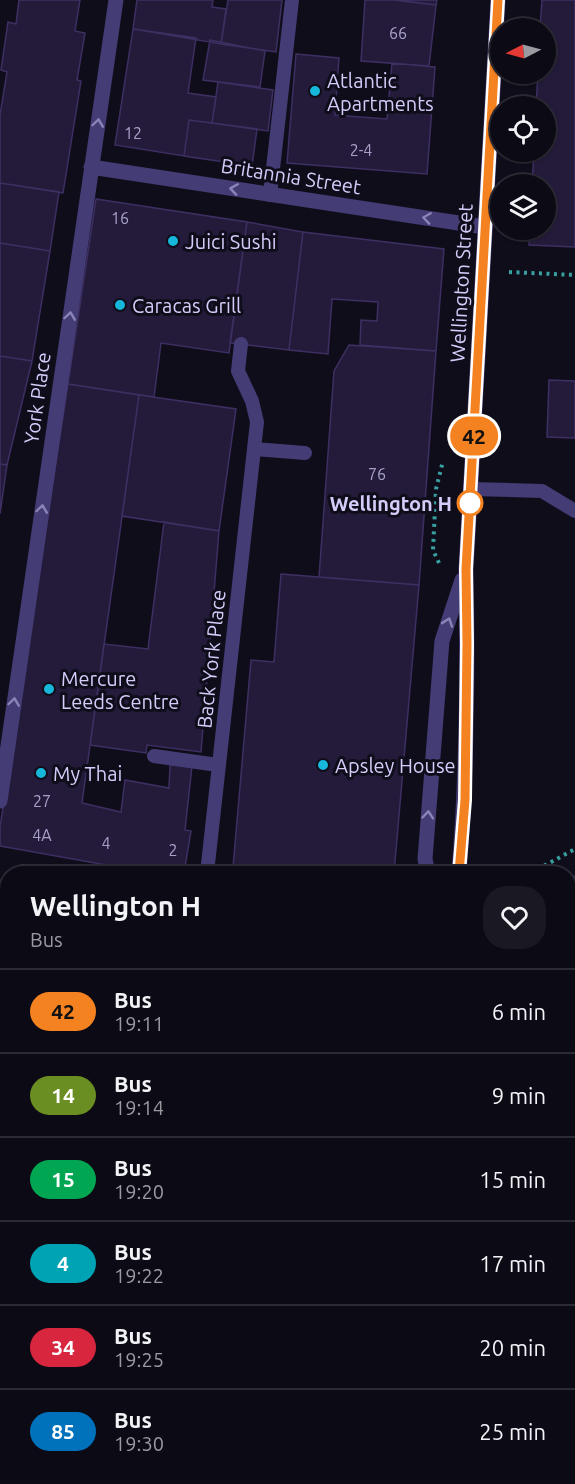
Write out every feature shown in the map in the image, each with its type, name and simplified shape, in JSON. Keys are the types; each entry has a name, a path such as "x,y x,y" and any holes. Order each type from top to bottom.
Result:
{"street":[{"name":"York Place","path":"0,801 116,0"},
{"name":"Wellington Street","path":"460,866 465,800 466,569 498,0"},
{"name":"Britannia Street","path":"92,167 485,227"},
{"name":"Wellington Street","path":"426,866 442,641 466,569"}],"lane":[{"path":"270,195 292,0"},
{"name":"Back York Place","path":"208,866 257,422 252,401 238,371 241,344"},
{"path":"254,449 305,453"},
{"path":"471,489 542,491 575,511"},
{"path":"154,756 218,765"}],"path":[{"path":"509,272 575,275"},
{"path":"544,866 575,849"},
{"path":"11,865 18,866"}],"building":[{"path":"19,0 80,0 75,31 85,33 77,80 81,81 63,193 0,183 0,115 7,72 1,70 8,22 16,24"},
{"path":"137,0 213,0 212,7 226,9 221,44 133,29"},
{"path":"228,0 282,0 276,52 221,44"},
{"path":"365,0 394,0 436,5 429,66 361,61"},
{"path":"394,0 437,0 436,5"},
{"path":"542,0 575,0 575,247 529,245 529,240 556,240 556,174 533,174 533,162 556,162 556,96 537,96 537,84 556,84 556,18 541,18"},
{"path":"133,29 196,38 188,93 216,97 212,123 189,120 184,156 115,145"},
{"path":"210,40 265,51 260,87 203,80"},
{"name":"Atlantic Apartments","path":"296,54 339,58 335,115 387,119 392,63 435,67 427,174 287,163"},
{"path":"218,82 273,90 268,131 212,123"},
{"path":"189,120 257,129 252,166 184,156"},
{"path":"0,183 59,192 50,251 0,243"},
{"path":"96,199 247,222 229,353 161,343 154,397 68,384"},
{"path":"247,222 303,232 289,350 230,343"},
{"path":"303,232 444,249 436,351 360,345 361,320 377,321 378,302 332,299 328,354 289,350"},
{"path":"0,243 50,251 32,361 0,356"},
{"path":"349,345 436,351 419,585 319,577 334,371"},
{"path":"0,356 32,361 7,465 0,464"},
{"path":"549,380 575,381 575,438 547,437"},
{"path":"68,384 139,395 82,803 121,812 125,780 169,788 170,765 192,766 185,830 191,831 185,866 112,866 0,846 0,827"},
{"path":"139,395 236,409 219,531 122,516"},
{"path":"0,464 7,465 0,514"},
{"path":"164,522 219,531 201,752 147,745 146,753 90,745 104,644 148,649"},
{"name":"Apsley House","path":"281,574 419,585 395,866 233,866 251,660 274,662"}],"bus line":[{"name":"42","path":"460,866 465,800 466,569 498,0"}],"place":[{"name":"Atlantic Apartments","path":"315,91"},
{"name":"Juici Sushi","path":"173,241"},
{"name":"Caracas Grill","path":"120,305"},
{"name":"Wellington H","path":"470,503"},
{"name":"Mercure Leeds Centre","path":"49,689"},
{"name":"Apsley House","path":"323,765"},
{"name":"My Thai","path":"41,773"}]}
